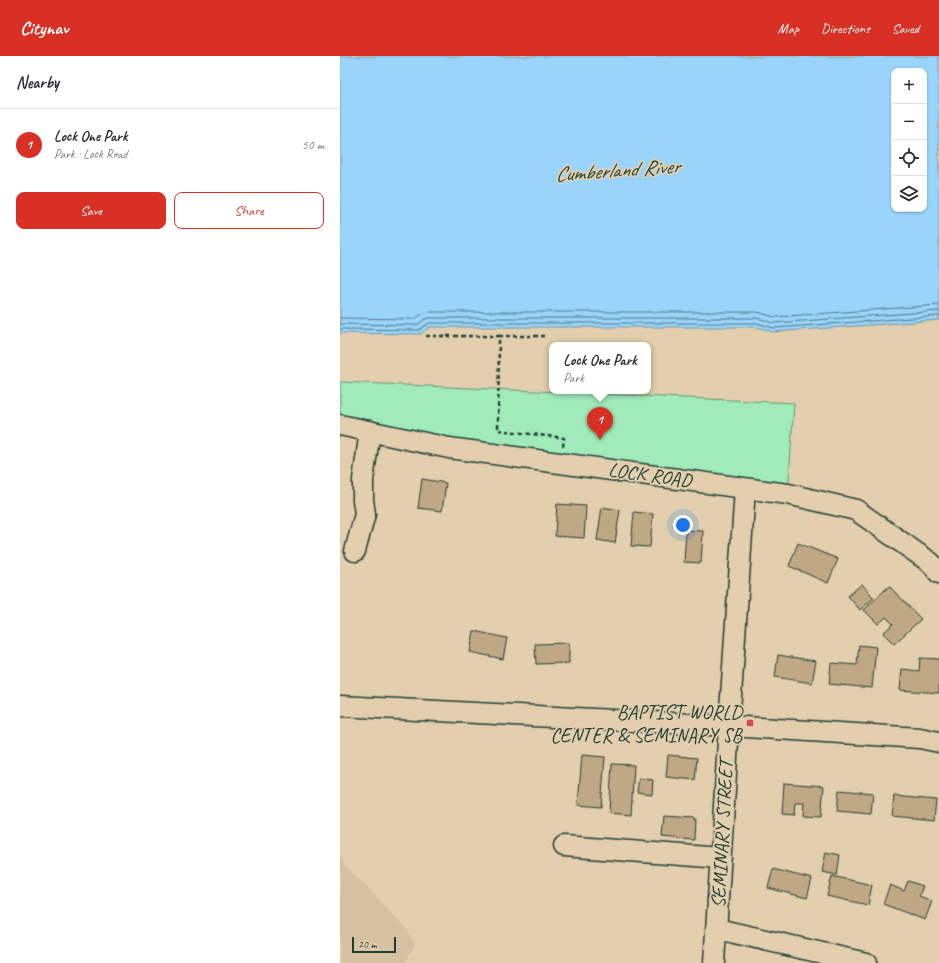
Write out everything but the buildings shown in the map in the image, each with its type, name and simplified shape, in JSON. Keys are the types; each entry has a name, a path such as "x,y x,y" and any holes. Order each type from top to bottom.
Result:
{"street":[{"name":"LOCK ROAD","path":"340,425 449,448 788,494 856,510 931,563 939,573"},
{"path":"355,551 365,514 363,480 370,431"},
{"name":"SEMINARY STREET","path":"714,963 745,488"},
{"path":"340,706 729,726 920,738 939,742"},
{"path":"564,846 721,858"},
{"path":"717,929 866,963"}],"path":[{"path":"426,336 544,336"},
{"path":"499,336 498,430 564,438 562,463"}],"shaded area":[{"path":"340,853 344,865 407,930 415,944 405,963 340,963"}],"green space":[{"path":"340,382 549,392 549,394 599,394 794,403 788,494 340,425"}],"water":[{"name":"Cumberland River","path":"340,56 939,56 939,320 773,332 757,327 429,327 421,334 340,333"}],"place":[{"name":"Lock One Park","path":"600,440"},
{"name":"BAPTIST WORLD CENTER & SEMINARY SB","path":"750,723"}]}
